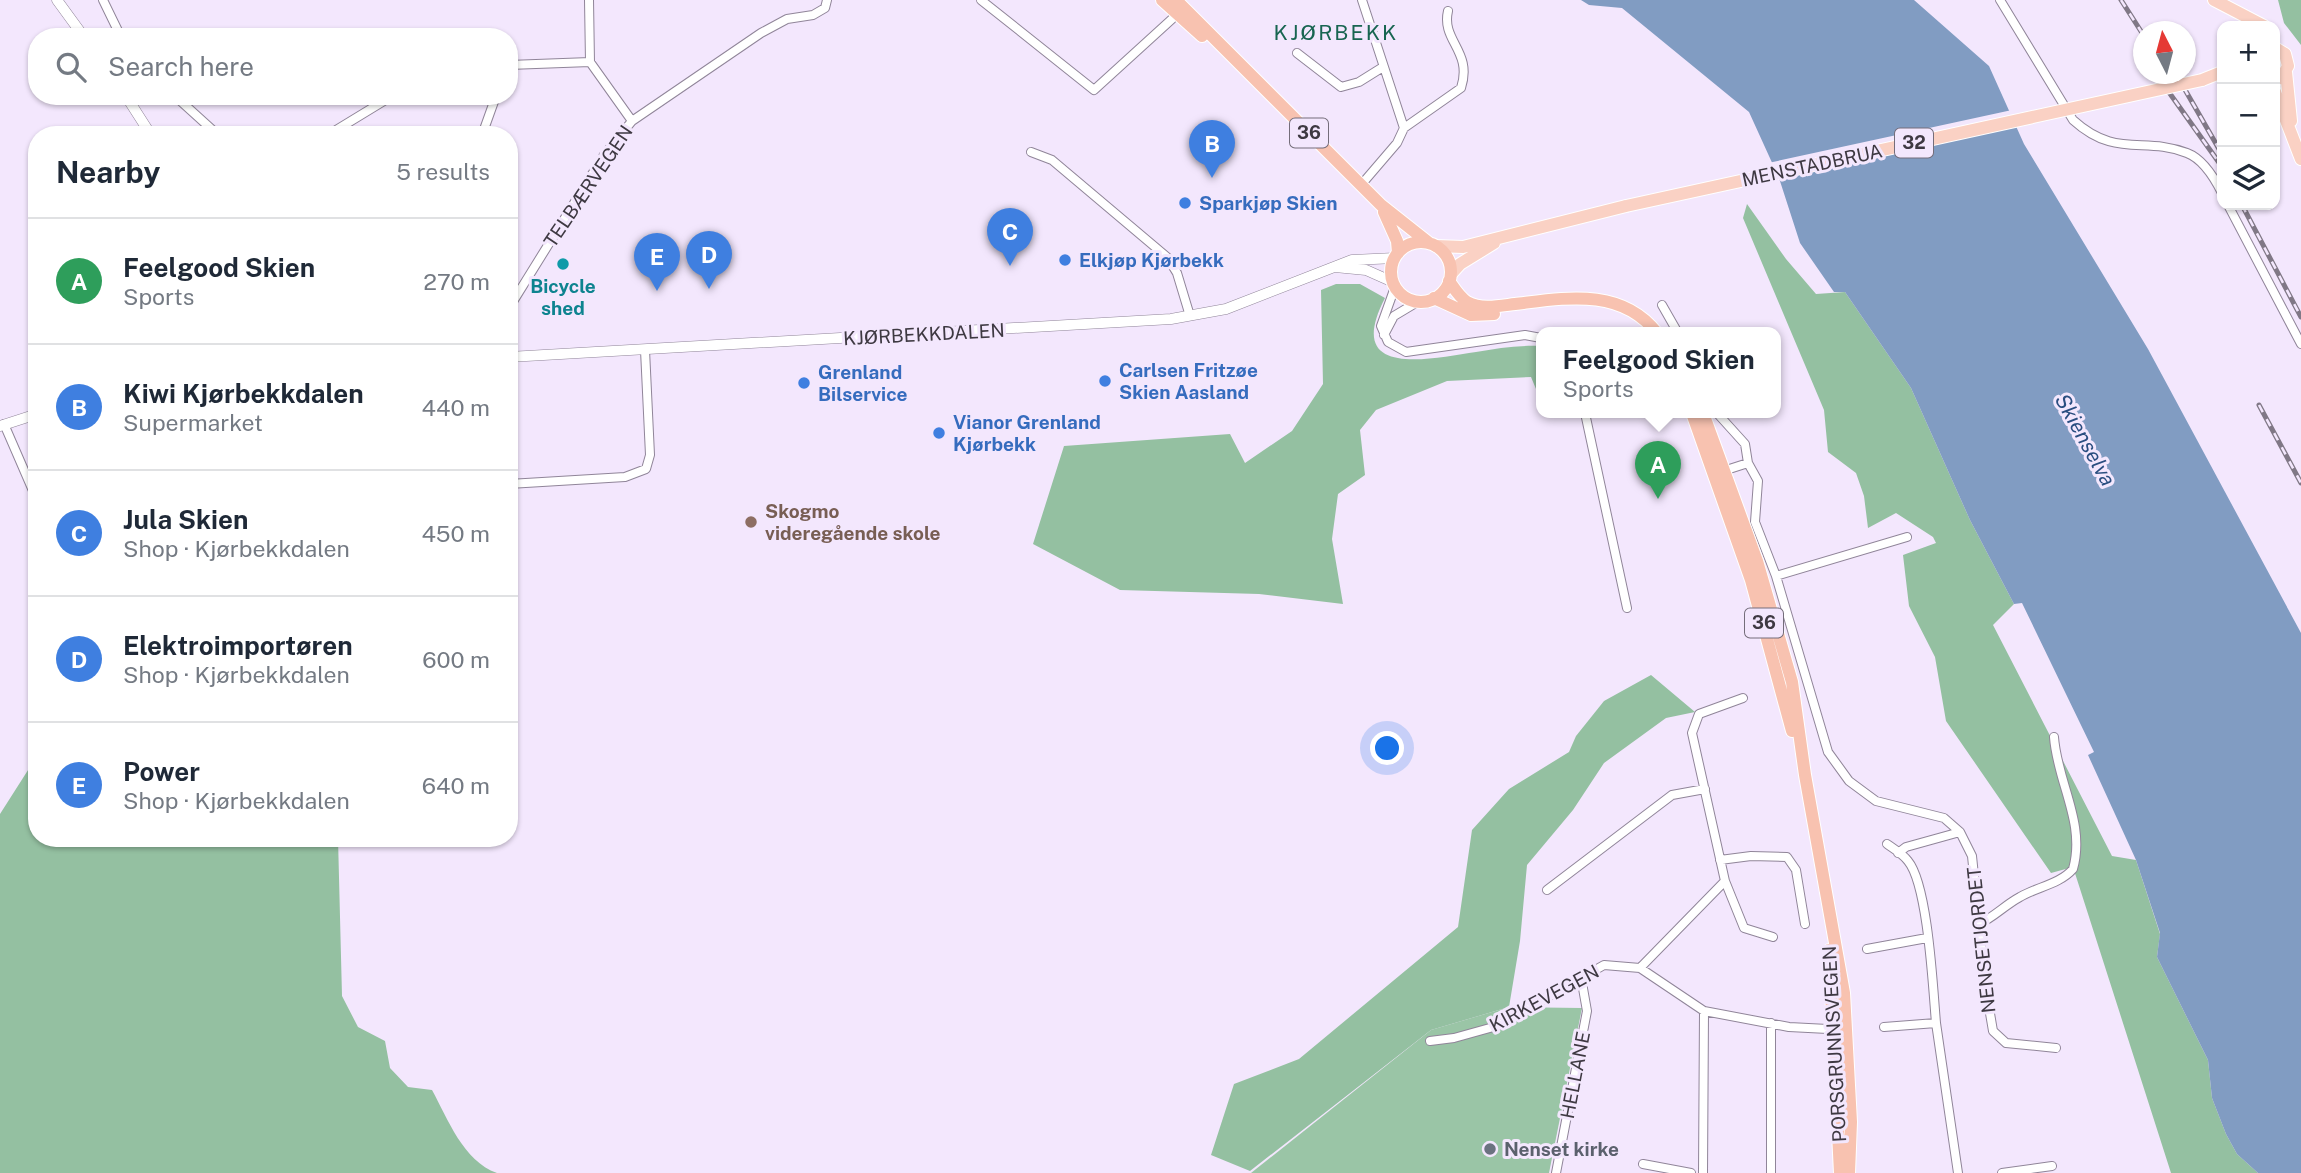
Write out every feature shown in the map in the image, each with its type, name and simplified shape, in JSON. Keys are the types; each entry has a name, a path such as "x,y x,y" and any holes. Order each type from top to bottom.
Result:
{"highway":[{"name":"36","path":"1162,0 1236,62"},
{"name":"36","path":"1176,0 1381,205 1432,244 1449,261 1450,278 1463,299 1481,307 1578,296 1601,299 1635,313 1650,327"},
{"name":"36","path":"1381,205 1393,228 1396,255 1391,270 1394,285"},
{"path":"1396,255 1416,242 1432,244"},
{"path":"1394,285 1406,297 1419,301 1434,298 1450,278"},
{"name":"36","path":"1434,298 1471,315 1496,314 1538,302"},
{"name":"PORSGRUNNSVEGEN","path":"1694,418 1757,561 1788,669 1828,915 1835,933 1841,1031 1851,1122 1849,1173"},
{"name":"PORSGRUNNSVEGEN","path":"1704,418 1719,472"},
{"name":"PORSGRUNNSVEGEN","path":"1840,1173 1841,1031"}],"main road":[{"path":"2214,0 2256,21"},
{"path":"2243,13 2248,21"},
{"path":"2280,50 2288,60 2286,72 2292,135"},
{"path":"2280,76 2286,72"},
{"name":"MENSTADBRUA","path":"2202,80 2217,74"},
{"name":"MENSTADBRUA","path":"1432,244 1463,247 1626,206 2217,78"},
{"path":"2280,105 2301,159"},
{"name":"MENSTADBRUA","path":"1450,278 1460,264 1506,236"}],"street":[{"path":"57,0 78,28"},
{"path":"103,0 117,28"},
{"path":"589,0 590,62 632,121"},
{"name":"TELBÆRVEGEN","path":"518,293 589,178 632,121 761,33 787,19 819,13 825,8 827,0"},
{"path":"981,0 1094,90 1172,19"},
{"path":"1362,0 1404,128"},
{"path":"2000,0 2073,120 2089,135 2123,145 2187,153 2209,172 2217,185"},
{"path":"1361,185 1398,143 1404,128 1461,88 1465,66 1448,27 1448,11"},
{"path":"1297,53 1341,87 1359,82 1383,67"},
{"path":"518,65 590,62"},
{"path":"132,105 145,126"},
{"path":"185,105 208,126"},
{"path":"343,126 377,105"},
{"path":"485,126 493,105"},
{"path":"1031,152 1052,160 1167,257 1177,272 1190,316"},
{"path":"2231,210 2301,344"},
{"name":"KJØRBEKKDALEN","path":"518,357 1190,316 1242,303 1352,260 1396,255"},
{"name":"KJØRBEKKDALEN","path":"1331,267 1366,270 1394,285"},
{"path":"1394,285 1381,326 1393,347 1406,352 1525,335 1536,337"},
{"path":"1384,335 1394,316 1419,301"},
{"path":"1662,305 1675,327"},
{"path":"518,483 625,477 646,469 650,455 645,350"},
{"path":"28,417 2,425 28,481"},
{"path":"1586,418 1628,608"},
{"path":"1722,418 1745,444 1748,463 1759,486 1754,505 1755,522 1776,576 1828,752 1839,770 1877,801 1944,818 1960,832"},
{"path":"1719,472 1748,463"},
{"path":"1776,576 1906,537"},
{"path":"1743,698 1699,714 1692,733 1725,881 1744,928 1773,937"},
{"path":"1979,924 1998,914 2018,898 2060,879 2073,869 2077,846 2074,814 2054,737"},
{"path":"1547,890 1672,795 1705,789"},
{"path":"1898,853 1906,847 1960,832"},
{"name":"NENSETJORDET","path":"1960,832 1972,856 1986,995 1995,1035 2006,1044 2056,1048"},
{"path":"1887,844 1914,870 1927,938 1936,1023 1958,1173"},
{"path":"1720,860 1751,856 1787,858 1796,870 1805,924"},
{"path":"1640,968 1725,881"},
{"path":"1867,949 1927,938"},
{"name":"KIRKEVEGEN","path":"1430,1041 1454,1038 1497,1026 1604,965 1640,968 1704,1012 1841,1031"},
{"name":"HELLANE","path":"1556,1173 1587,1011 1581,977"},
{"path":"1703,1173 1704,1012"},
{"path":"1771,1023 1771,1173"},
{"path":"1884,1027 1936,1023"},
{"path":"1643,1164 1666,1171 1691,1173"},
{"path":"2002,1173 2052,1167"}],"green space":[{"path":"2278,0 2301,0 2301,45 2284,23"},
{"path":"1747,204 1786,259 1816,294 1845,292 1911,388 1970,520 2014,604 1993,625 2112,856 2136,860 2160,934 2157,957 2208,1060 2212,1098 2226,1134 2237,1154 2258,1173 2171,1173 2073,867 2051,873 1946,721 1935,657 1909,606 1903,555 1936,543 1933,537 1896,513 1868,528 1864,496 1856,473 1828,452 1824,410 1743,218"},
{"path":"1336,284 1360,284 1385,298 1375,324 1375,342 1383,353 1397,358 1436,358 1508,347 1536,346 1536,389 1531,377 1447,381 1376,410 1360,430 1365,475 1338,494 1332,539 1343,604 1259,594 1120,590 1033,544 1064,446 1230,434 1245,463 1292,431 1323,384 1321,290"},
{"path":"1651,675 1695,712 1666,718 1604,763 1573,810 1527,865 1520,941 1509,1007 1431,1030 1250,1171 1211,1155 1234,1084 1299,1059 1458,927 1472,830 1509,789 1569,752 1576,736 1604,701"},
{"path":"28,770 28,847 338,847 342,996 358,1027 385,1041 390,1068 408,1087 432,1090 466,1149 485,1167 497,1173 0,1173 0,814"},
{"path":"1509,1007 1582,1008 1549,1173 1251,1173 1431,1030"}],"water":[{"name":"Skienselva","path":"1581,0 1914,0 1989,66 2024,144 2148,349 2301,633 2301,1173 2258,1173 2237,1154 2226,1134 2212,1098 2208,1060 2157,957 2160,933 2136,860 2088,755 2094,752 2022,603 2014,604 1970,520 1911,388 1845,292 1834,292 1800,243 1779,178 1749,112 1622,8 1589,5"}],"pier":[{"path":"2012,110 2019,125 1775,179 1768,163"}],"railway":[{"path":"2121,0 2134,21"},
{"path":"2163,84 2217,160"},
{"path":"2182,84 2218,147"},
{"path":"2245,210 2301,317"},
{"path":"2259,405 2301,483"}],"place":[{"name":"Kiwi Kjørbekkdalen","path":"1212,178"},
{"name":"Sparkjøp Skien","path":"1185,203"},
{"name":"Elkjøp Kjørbekk","path":"1065,260"},
{"name":"Bicycle shed","path":"563,264"},
{"name":"Jula Skien","path":"1010,266"},
{"name":"Elektroimportøren","path":"709,289"},
{"name":"Power","path":"657,291"},
{"name":"Carlsen Fritzøe Skien Aasland","path":"1105,381"},
{"name":"Grenland Bilservice","path":"804,383"},
{"name":"Vianor Grenland Kjørbekk","path":"939,433"},
{"name":"Feelgood Skien","path":"1658,499"},
{"name":"Skogmo videregående skole","path":"751,522"},
{"name":"Nenset kirke","path":"1490,1149"}],"district":[{"name":"KJØRBEKK","path":"1336,33"}]}
